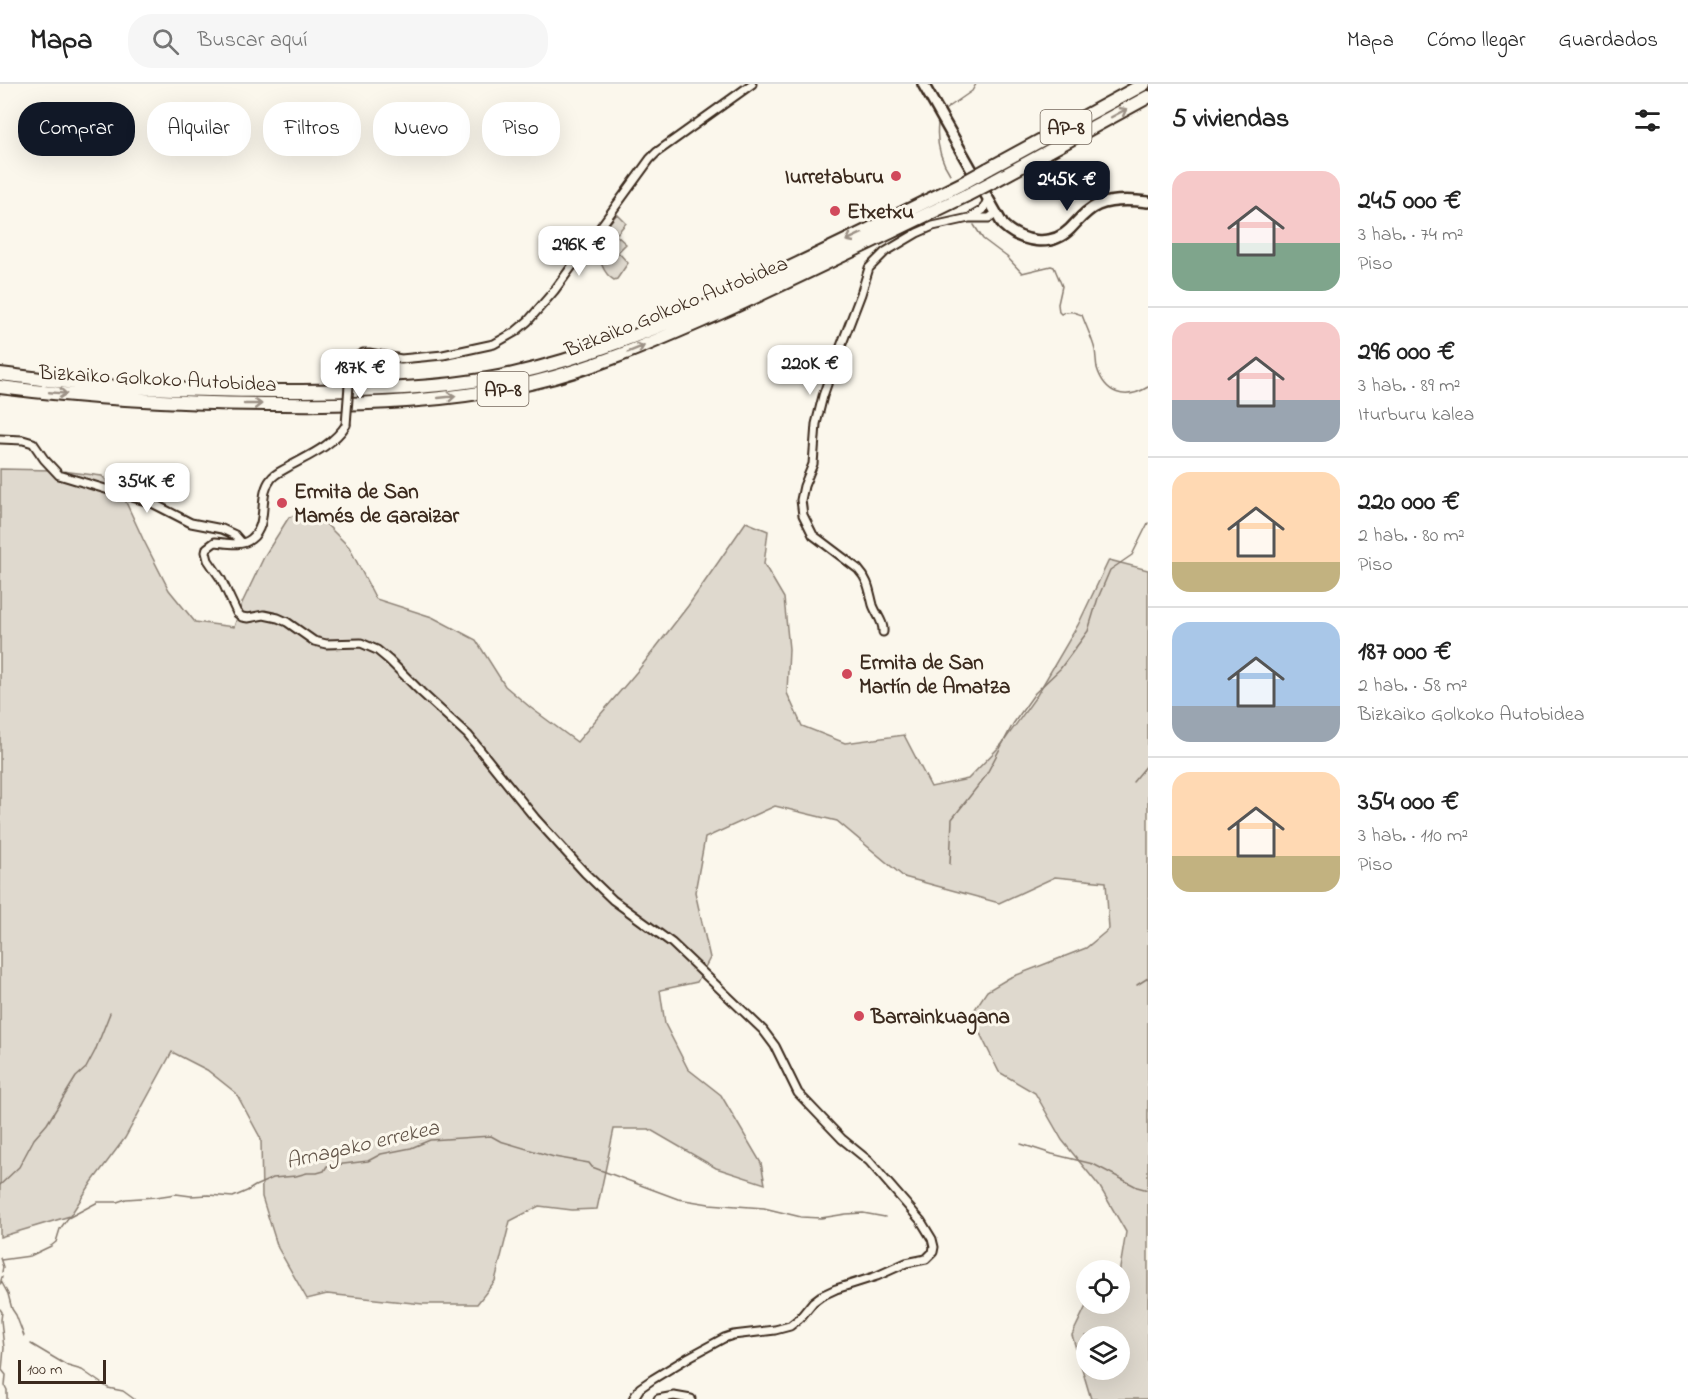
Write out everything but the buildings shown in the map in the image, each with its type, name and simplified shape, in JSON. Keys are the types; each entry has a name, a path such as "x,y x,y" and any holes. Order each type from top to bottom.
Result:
{"highway":[{"name":"Bizkaiko Golkoko Autobidea","path":"0,387 97,397 238,404 383,403 480,394 536,382 604,361 778,286 965,189 988,169 1144,84"},
{"name":"Bizkaiko Golkoko Autobidea","path":"0,374 104,386 236,391 368,390 445,385 513,374 598,350 681,317 882,224 965,189 994,181 1148,97"}],"street":[{"path":"633,1399 643,1385 724,1338 790,1326 813,1302 829,1292 877,1276 906,1263 926,1258 933,1252 932,1239 921,1221 869,1161 842,1138 798,1093 775,1046 763,1030 672,943 613,900 585,873 535,818 468,735 421,692 400,669 377,650 361,643 320,643 287,621 264,615 248,618 237,614 206,552 215,542 242,543 251,539 261,525 265,489 272,477 338,436 346,425 350,372 354,358 363,353 369,353 401,359 424,358 494,344 515,332 528,321 554,291 650,159 752,84"},
{"path":"923,84 995,212 1009,231"},
{"path":"981,216 988,200"},
{"path":"981,216 1028,240 1051,239 1062,236 1086,212 1096,206 1107,202 1148,202"},
{"path":"883,632 884,627 873,606 870,588 863,575 813,535 802,515 801,500 813,464 816,424 833,367 869,268 885,252 917,233 933,226 969,218 992,217 995,212"},
{"path":"0,439 33,443 59,475 152,503 191,524 222,529 235,535 242,543"},
{"path":"658,1399 674,1396 690,1399"}],"shaded area":[{"path":"617,214 626,223 616,235 626,244 618,252 628,263 614,280 603,268 596,240"},
{"path":"0,469 54,470 102,476 124,498 169,590 195,622 234,627 242,603 265,555 289,517 314,512 349,547 376,599 432,617 476,640 505,686 577,742 640,668 688,606 746,522 768,531 764,564 784,598 789,649 787,693 802,726 845,743 904,735 931,787 968,779 1002,744 1037,695 1078,625 1109,560 1148,570 1148,1399 1091,1399 1085,1380 1130,1380 1130,1326 1076,1326 1082,1314 1130,1314 1130,1260 1121,1260 1126,1232 1100,1187 1062,1140 1035,1093 999,1072 971,1015 987,991 1009,978 1086,948 1109,929 1106,882 1055,877 999,903 904,877 837,821 775,806 705,838 695,892 710,958 697,982 660,990 665,1024 688,1069 721,1095 761,1163 765,1184 716,1168 649,1129 614,1129 597,1209 572,1210 539,1206 510,1221 495,1281 477,1304 423,1304 327,1294 307,1299 278,1248 262,1197 261,1139 236,1093 207,1070 172,1052 125,1138 70,1216 0,1237"},
{"path":"1076,1327 1076,1348 1072,1335"}],"waterway":[{"path":"946,109 972,91 976,84"},
{"path":"938,124 940,150 950,174"},
{"path":"974,225 983,239 1007,257 1022,273 1054,267 1062,286 1058,304 1059,312 1082,315 1094,346 1097,368 1105,384 1124,394 1131,394 1148,387"},
{"path":"950,864 952,819 985,777 1013,724 1035,693 1060,669 1088,631 1110,570 1132,555 1148,523"},
{"path":"1133,782 1148,764"},
{"path":"1137,985 1148,978"},
{"path":"0,1185 19,1167 34,1139 47,1124 76,1077 86,1068 110,1013"},
{"name":"Arnagako errekea","path":"1,1260 30,1256 51,1246 56,1242 60,1229 68,1218 98,1202 117,1202 176,1194 233,1197 273,1178 317,1173 324,1171 327,1166 368,1161 381,1154 411,1148 430,1140 491,1136 500,1141 554,1157 589,1163 592,1167 678,1199 764,1208 801,1217 821,1218 863,1213 885,1217"},
{"path":"1021,1144 1093,1164 1137,1187 1148,1190"},
{"path":"0,1258 2,1272"},
{"path":"0,1284 2,1277"},
{"path":"1,1281 24,1336"},
{"path":"0,1309 4,1348 2,1370 6,1375 7,1399"},
{"path":"31,1344 68,1366 82,1370 108,1388 123,1391 134,1399"}],"place":[{"name":"Iurretaburu","path":"896,176"},
{"name":"Etxetxu","path":"835,211"},
{"name":"Ermita de San Mamés de Garaizar","path":"282,503"},
{"name":"Ermita de San Martín de Amatza","path":"847,674"},
{"name":"Barrainkuagana","path":"859,1016"}]}
